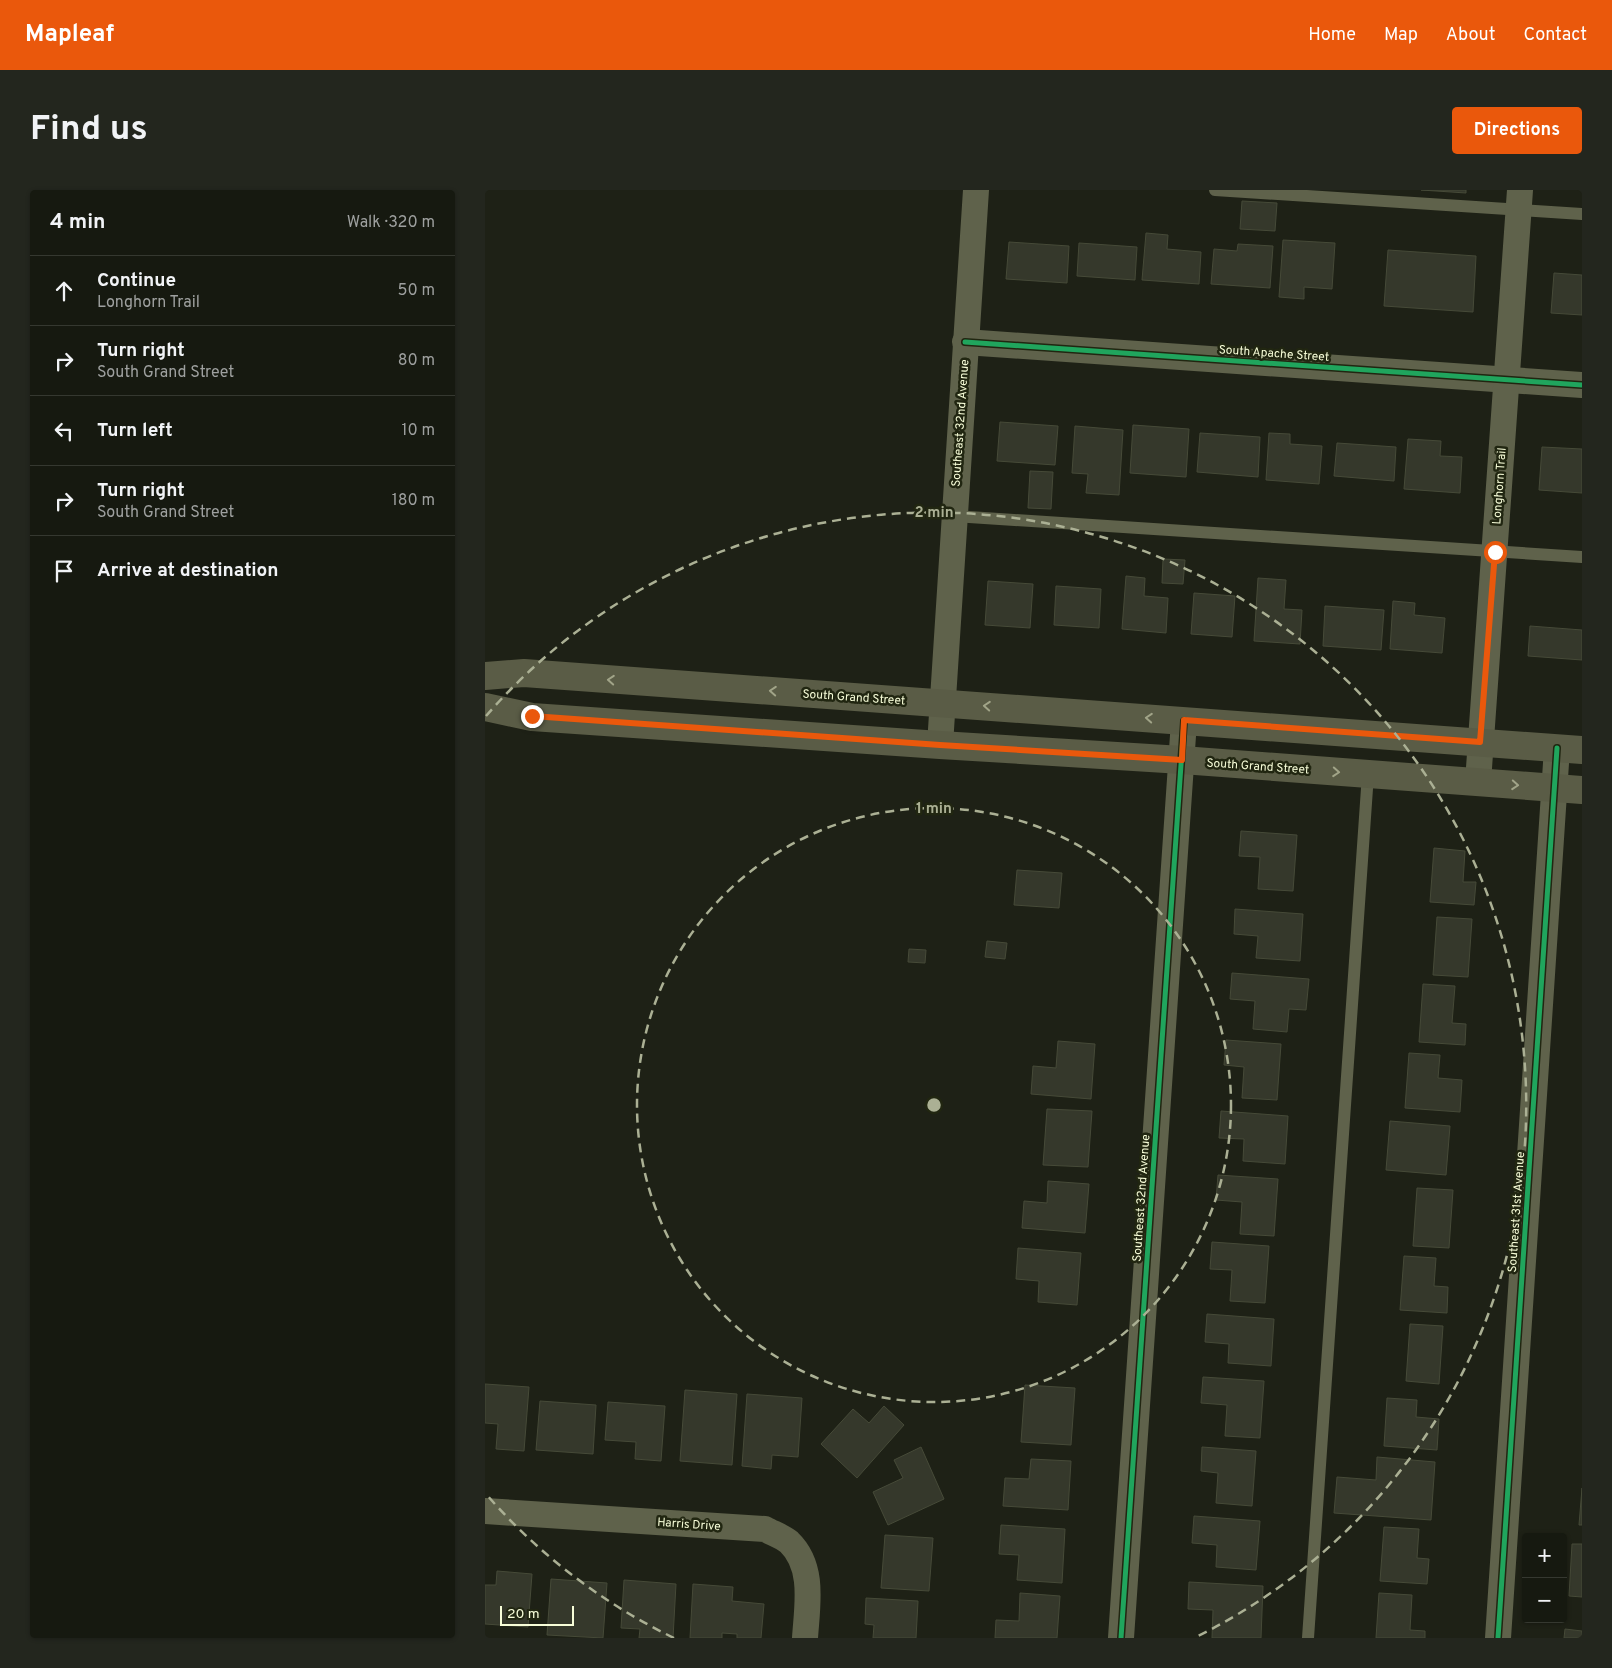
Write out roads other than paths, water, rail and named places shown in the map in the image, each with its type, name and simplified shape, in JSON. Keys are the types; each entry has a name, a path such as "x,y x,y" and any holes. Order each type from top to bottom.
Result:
{"main road":[{"name":"South Grand Street","path":"485,676 524,673 1569,749"},
{"name":"South Grand Street","path":"485,707 532,716 1182,760 1582,790"}],"street":[{"name":"Southeast 32nd Avenue","path":"940,745 976,190"},
{"name":"Longhorn Trail","path":"1477,782 1519,200"},
{"name":"South Apache Street","path":"965,342 1582,385"},
{"name":"Southeast 32nd Avenue","path":"1121,1638 1184,720"},
{"name":"Southeast 31st Avenue","path":"1498,1638 1555,788 1569,749"},
{"name":"Harris Drive","path":"485,1511 765,1529 789,1542 805,1566 808,1592 805,1638"}],"lane":[{"path":"1215,190 1519,200 1582,214"},
{"path":"954,516 1582,557"},
{"path":"1308,1638 1368,774"}]}
